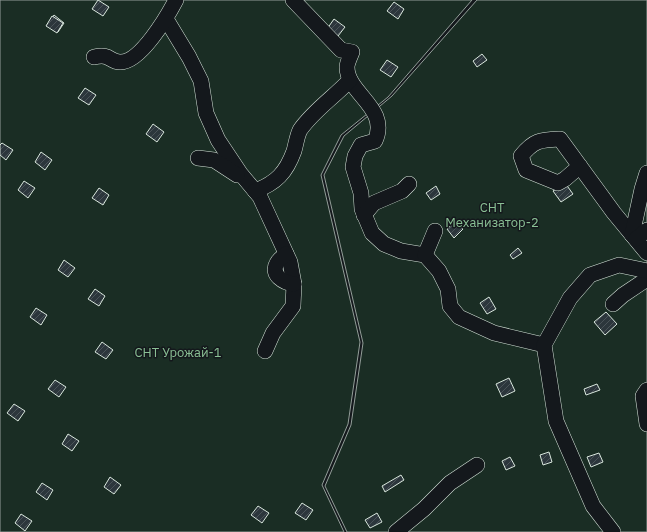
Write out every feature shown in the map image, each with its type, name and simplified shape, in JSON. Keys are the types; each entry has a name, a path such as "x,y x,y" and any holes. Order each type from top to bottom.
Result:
{"lane":[{"path":"94,57 104,55 119,63 131,60 142,50 166,19 176,0"},
{"path":"293,0 341,50 352,52 346,66 350,80 367,100 376,118 380,131 375,141 361,145 355,156 353,167 361,193 362,209 372,232 384,244 401,251 425,255 439,271 448,289 450,306 459,317 494,333 544,345"},
{"path":"166,19 189,56 201,81 206,112 218,140 260,197 290,262 294,284 293,306 273,333 265,351"},
{"path":"198,158 206,158 221,163 252,187 271,185 285,170 300,132 314,114 350,80"},
{"path":"580,166 638,235 647,253"},
{"path":"638,235 642,189 647,173"},
{"path":"364,215 374,203 402,191 409,184"},
{"path":"425,255 435,231"},
{"path":"613,532 593,506 556,421 544,345 570,298 590,275 619,265 647,271"},
{"path":"613,304 623,295 647,279"},
{"path":"647,390 643,396 647,424"},
{"path":"396,532 424,509 450,483 477,465"}],"green space":[{"name":"СНТ Урожай-1","path":"0,0 472,0 388,97 341,135 321,175 360,342 348,424 322,485 344,532 0,532"},
{"name":"СНТ Механизатор-2","path":"477,0 647,0 647,532 347,532 325,486 351,425 363,343 324,175 344,136 392,96"}],"building":[{"path":"98,0 109,7 103,16 92,9"},
{"path":"394,2 404,9 398,19 387,11"},
{"path":"54,15 64,23 58,32 47,25"},
{"path":"52,16 63,23 57,33 46,26"},
{"path":"334,19 345,27 338,36 327,29"},
{"path":"482,54 487,60 477,67 473,61"},
{"path":"387,60 398,67 391,77 380,70"},
{"path":"85,88 96,95 89,105 78,98"},
{"path":"153,124 164,132 157,142 146,134"},
{"path":"2,143 13,150 6,160 0,155 0,145"},
{"path":"41,152 52,160 45,170 35,162"},
{"path":"24,181 35,188 28,198 18,190"},
{"path":"565,183 573,194 561,202 553,191"},
{"path":"436,186 440,194 431,200 426,193"},
{"path":"99,188 109,195 103,205 92,198"},
{"path":"456,221 463,229 454,238 447,229"},
{"path":"518,248 522,253 513,259 510,255"},
{"path":"64,260 75,268 68,277 58,270"},
{"path":"95,289 105,296 99,306 88,299"},
{"path":"489,297 496,309 487,314 480,303"},
{"path":"36,308 47,315 41,325 30,317"},
{"path":"606,312 617,324 605,335 594,322"},
{"path":"102,342 113,350 106,359 95,352"},
{"path":"509,378 515,391 502,397 496,384"},
{"path":"55,380 66,387 59,397 48,389"},
{"path":"597,384 600,390 586,395 584,389"},
{"path":"14,404 25,411 18,421 7,413"},
{"path":"68,434 79,441 72,451 62,444"},
{"path":"549,452 552,462 543,465 540,455"},
{"path":"599,453 603,462 591,467 587,457"},
{"path":"510,457 515,466 506,470 502,461"},
{"path":"401,475 404,480 385,492 382,486"},
{"path":"110,477 121,485 114,494 104,487"},
{"path":"42,483 53,490 47,500 36,492"},
{"path":"302,503 313,510 306,520 295,513"},
{"path":"258,506 269,513 262,523 251,515"},
{"path":"377,513 382,522 370,528 365,520"},
{"path":"21,514 32,521 25,531 15,523"}]}
